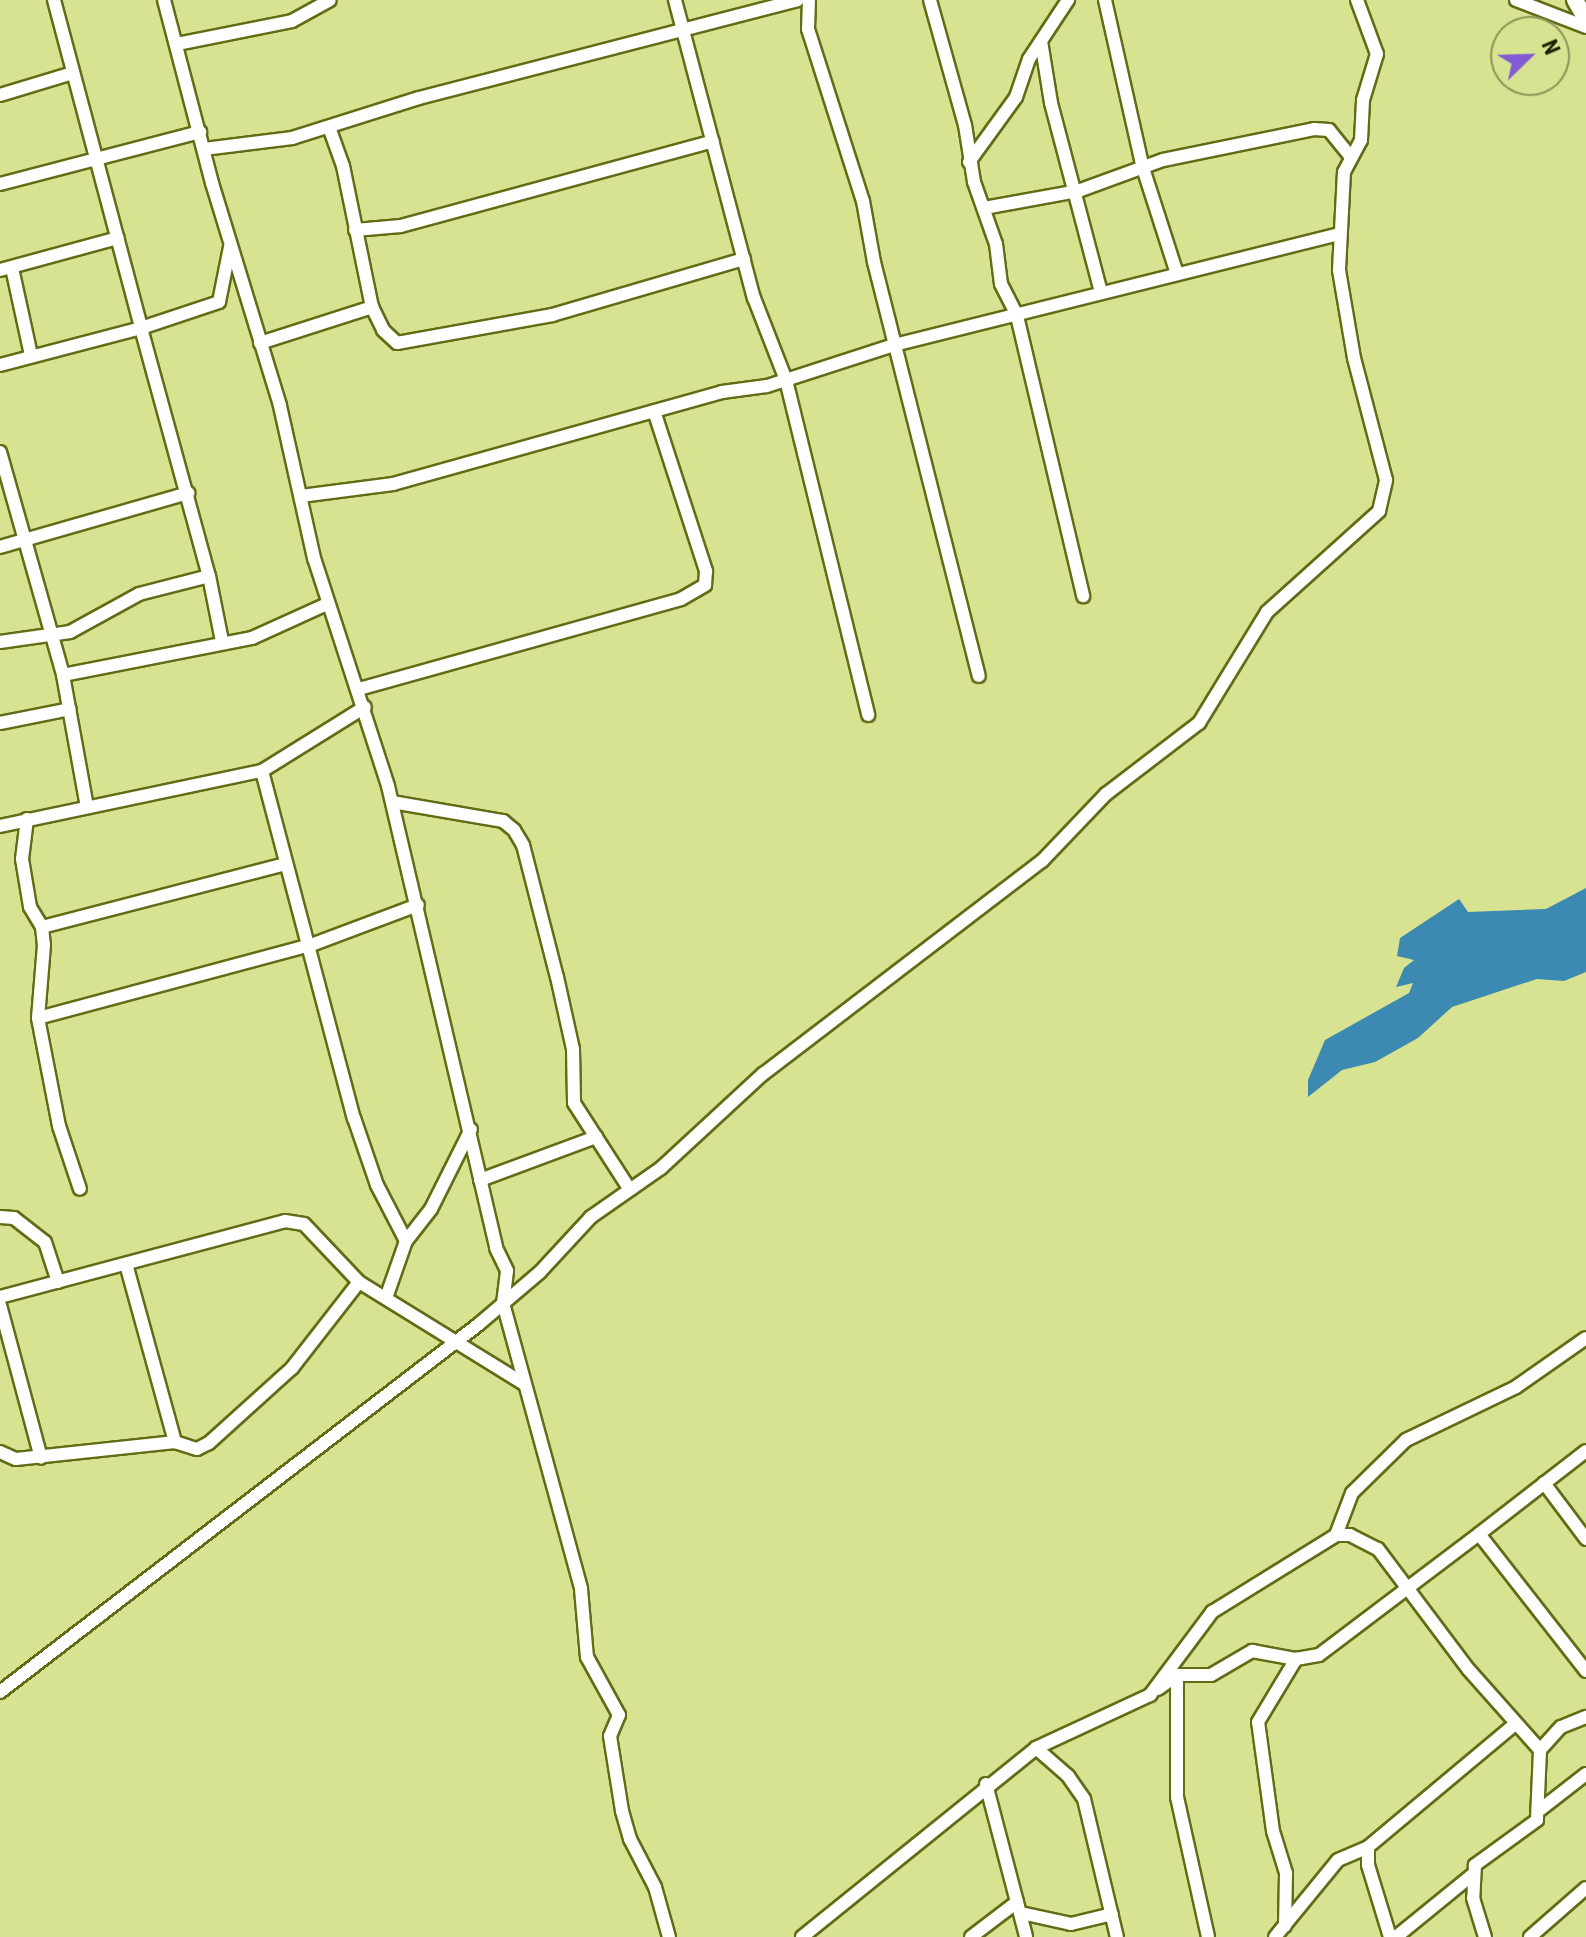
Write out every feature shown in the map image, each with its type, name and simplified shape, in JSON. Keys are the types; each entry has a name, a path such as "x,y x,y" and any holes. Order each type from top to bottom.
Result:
{"street":[{"path":"54,0 188,493 222,641"},
{"path":"164,0 230,247 260,343 327,604 365,707 392,802 471,1129 480,1180 507,1271 503,1303 581,1589 587,1657 619,1715 610,1736 622,1811 630,1839 646,1864 669,1937"},
{"path":"177,44 292,21 330,0"},
{"path":"675,0 744,259 786,380 868,715"},
{"path":"204,149 292,138 419,98 683,33 798,0"},
{"path":"809,0 808,29 863,201 894,345 979,676"},
{"path":"930,0 965,125 969,162 996,244 1001,284 1017,316 1083,596"},
{"path":"969,162 1016,97 1029,59 1068,0"},
{"path":"1105,0 1143,168 1177,274"},
{"path":"0,1692 458,1340 503,1303 591,1217 630,1190 776,1064 1042,861 1106,794 1199,723 1267,612 1379,511 1386,480 1354,358 1338,234 1344,172 1361,140 1363,100 1377,54 1357,0"},
{"path":"1516,0 1586,27"},
{"path":"1575,0 1586,19"},
{"path":"1041,41 1051,103 1078,191 1101,292"},
{"path":"0,95 73,73"},
{"path":"329,127 372,307 383,330 397,343 427,341 481,324 552,315 744,259"},
{"path":"984,208 1078,191 1143,168 1314,129 1329,130 1351,157"},
{"path":"0,184 200,132"},
{"path":"355,230 401,226 713,141"},
{"path":"301,496 393,484 654,411 786,380 894,345 1338,234"},
{"path":"31,355 6,269 118,238"},
{"path":"0,365 141,328 221,300 222,269 230,247"},
{"path":"260,343 372,307"},
{"path":"359,689 681,599 705,585 706,571 654,411"},
{"path":"0,452 63,675 87,807"},
{"path":"0,547 188,493"},
{"path":"0,642 85,626 139,594 209,576"},
{"path":"63,675 283,627 327,604"},
{"path":"0,826 262,771 365,707"},
{"path":"0,723 70,709"},
{"path":"262,771 311,945 354,1118 377,1185 406,1241"},
{"path":"392,802 503,821 514,830 523,845 564,1005 573,1049 574,1103 630,1190"},
{"path":"27,819 22,859 30,907 42,927 38,1018 59,1126 80,1189"},
{"path":"42,927 286,864"},
{"path":"38,1018 311,945 418,905"},
{"path":"386,1298 406,1241 431,1209 471,1129"},
{"path":"480,1180 596,1137"},
{"path":"0,1217 14,1218 45,1242 58,1282"},
{"path":"0,1297 285,1221 304,1224 359,1282 458,1340 524,1384"},
{"path":"126,1264 175,1442"},
{"path":"0,1452 16,1459 41,1458 175,1442 197,1449 209,1443 292,1368 359,1282"},
{"path":"0,1305 41,1458"},
{"path":"1336,1535 1352,1493 1406,1440 1516,1387 1586,1338"},
{"path":"802,1937 962,1812 986,1784 1036,1748 1150,1695 1177,1675 1211,1675 1261,1649 1296,1659 1335,1645 1586,1451"},
{"path":"1544,1483 1586,1539"},
{"path":"1479,1534 1586,1671"},
{"path":"1150,1695 1212,1612 1336,1535 1350,1535 1378,1549 1515,1724 1540,1750 1541,1809 1537,1820 1482,1858 1472,1875 1393,1937 1368,1865 1368,1847"},
{"path":"1285,1926 1286,1873 1273,1831 1258,1722 1296,1659"},
{"path":"1177,1675 1177,1797 1208,1937"},
{"path":"1540,1750 1561,1727 1586,1717"},
{"path":"1275,1937 1338,1860 1368,1847 1515,1724"},
{"path":"1036,1748 1068,1776 1084,1799 1117,1937"},
{"path":"1541,1809 1586,1774"},
{"path":"986,1784 1026,1937"},
{"path":"1472,1875 1485,1937"},
{"path":"1530,1937 1586,1888"},
{"path":"1019,1907 1071,1924 1112,1914"},
{"path":"971,1937 1019,1907"}],"water":[{"path":"1586,888 1586,972 1564,981 1537,979 1452,1007 1418,1038 1375,1062 1342,1070 1308,1097 1308,1080 1325,1040 1409,993 1413,983 1396,987 1404,968 1414,960 1397,956 1400,938 1459,899 1468,912 1546,909"}]}
